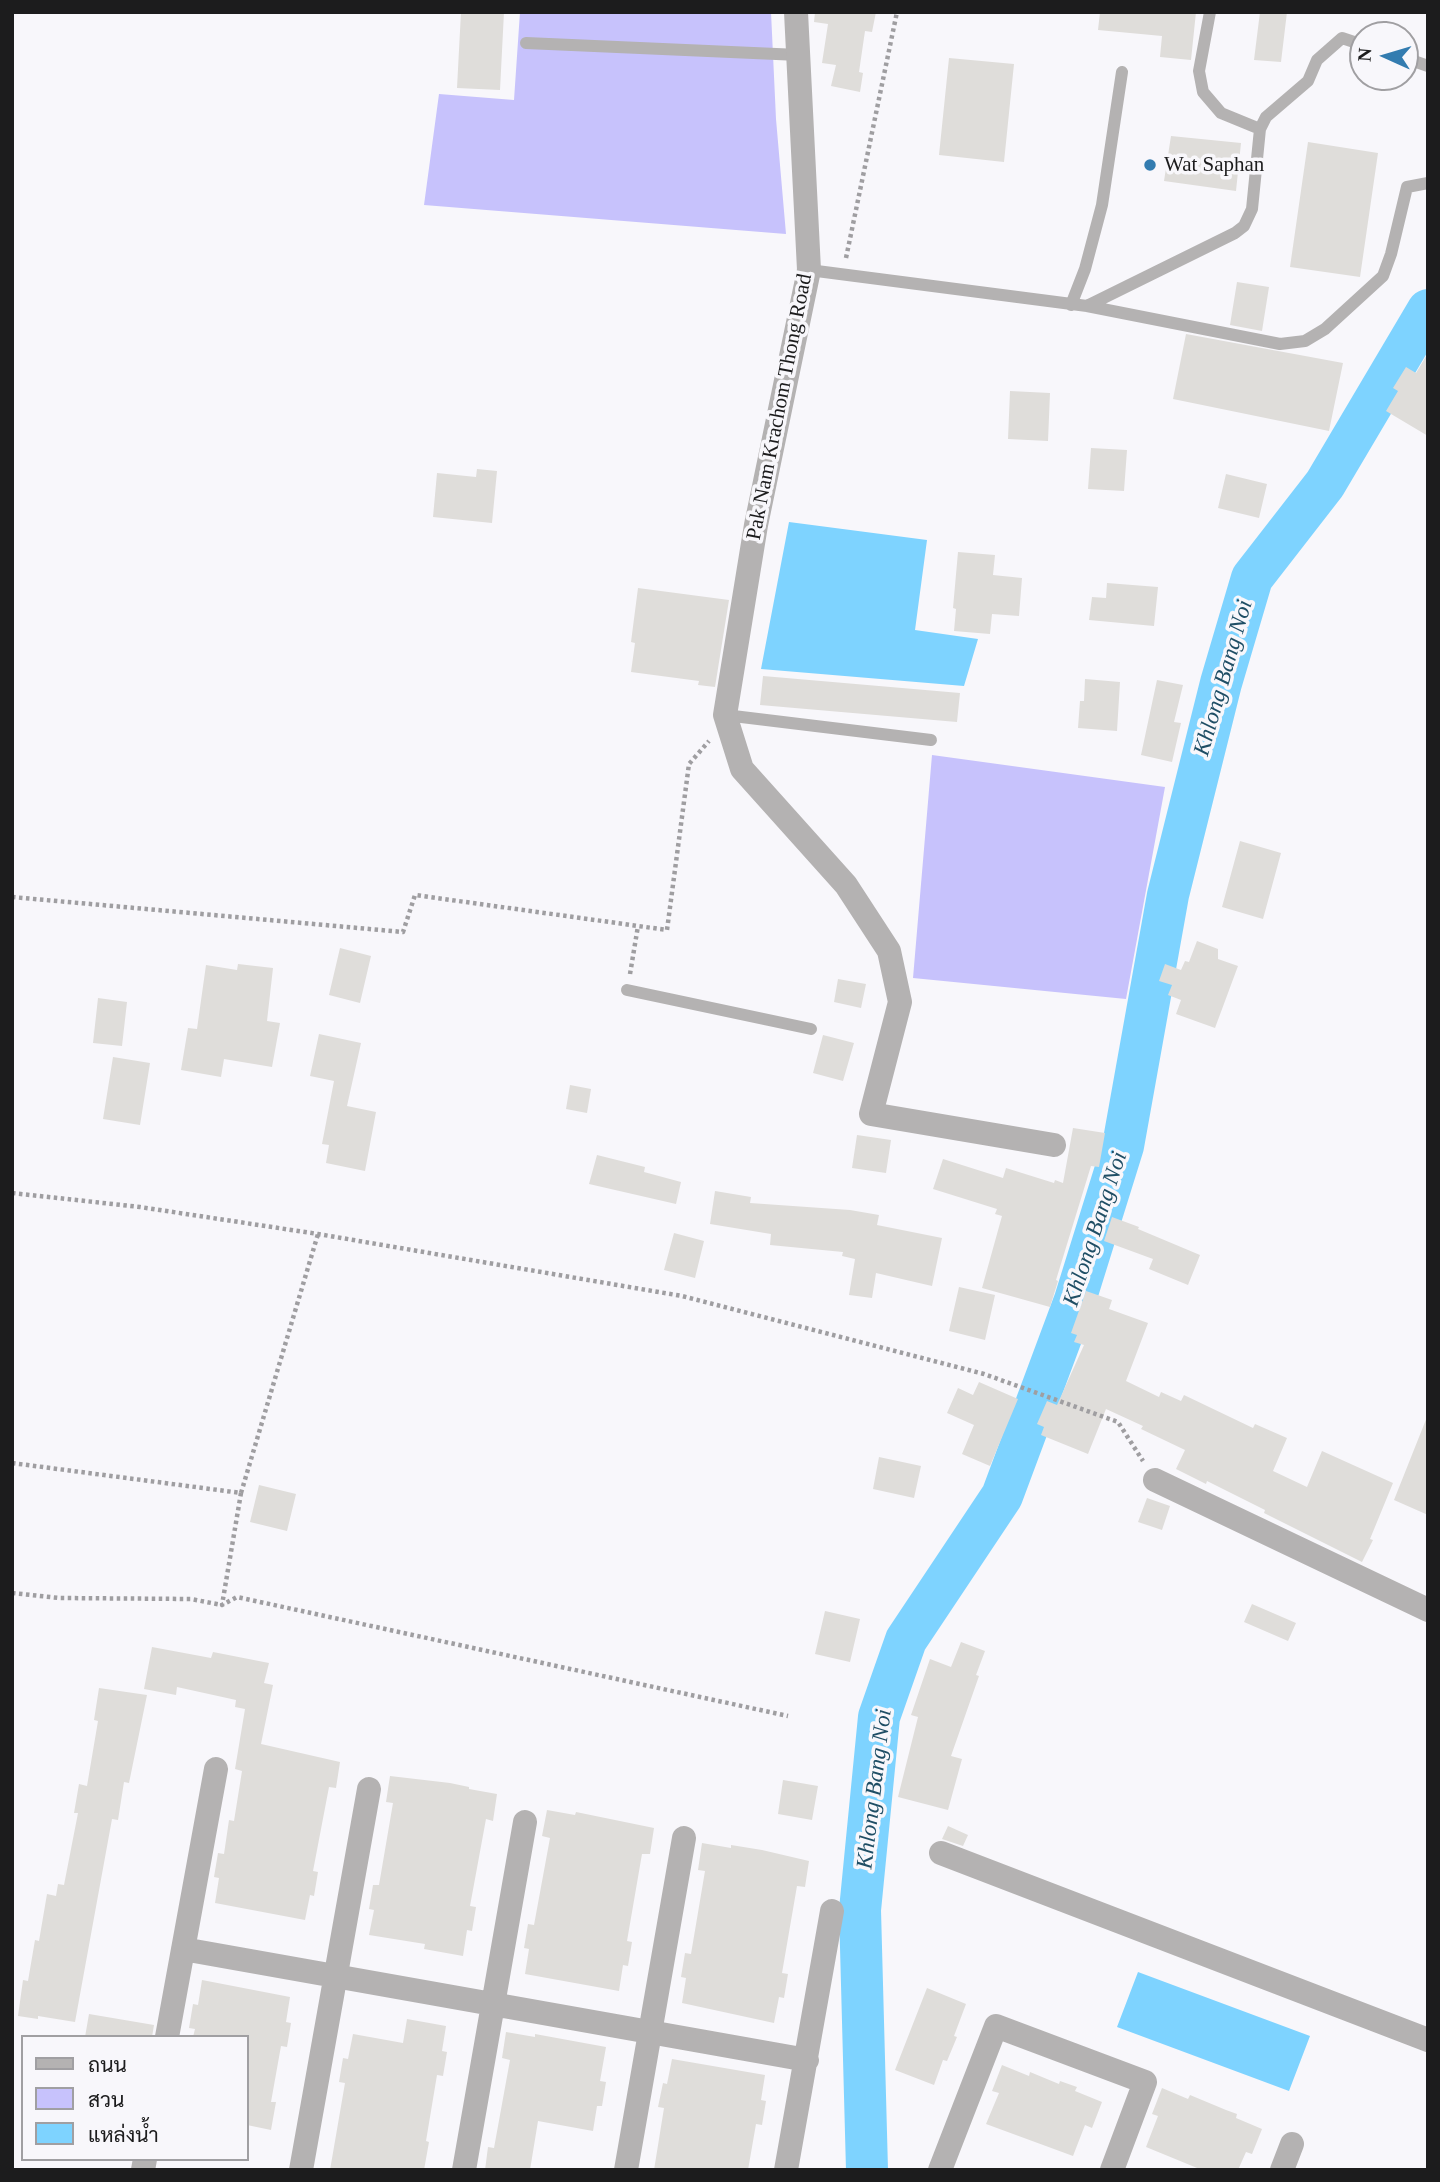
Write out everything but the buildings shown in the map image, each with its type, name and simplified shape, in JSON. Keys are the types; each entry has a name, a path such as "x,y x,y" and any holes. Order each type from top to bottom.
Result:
{"street":[{"name":"Pak Nam Krachom Thong Road","path":"726,716 756,526 809,270 796,16"},
{"path":"726,716 742,769 846,884 889,951 900,1002 872,1114 1054,1145"},
{"path":"1155,1480 1428,1610"},
{"path":"167,2035 216,1769"},
{"path":"301,2170 369,1789"},
{"path":"464,2170 525,1822"},
{"path":"626,2170 684,1838"},
{"path":"941,1853 1424,2051"},
{"path":"786,2170 832,1911"},
{"path":"183,1949 807,2060"},
{"path":"940,2170 996,2026 1145,2082 1112,2170"},
{"path":"1282,2170 1292,2144"}],"lane":[{"path":"1210,12 1199,71 1203,92 1221,113 1260,129"},
{"path":"1087,306 1236,233 1244,226 1252,209 1260,129 1266,117 1308,80 1317,61 1342,38 1349,40"},
{"path":"526,43 799,55"},
{"path":"1071,305 1085,269 1102,205 1122,72"},
{"path":"809,270 1087,306 1280,344 1305,341 1325,329 1383,276 1407,187 1428,183"},
{"path":"726,716 931,740"},
{"path":"627,989 811,1029"}],"path":[{"path":"842,274 897,12"},
{"path":"12,897 403,933 415,895 667,930 689,764 726,716"},
{"path":"627,989 638,926"},
{"path":"12,1193 140,1207 318,1234 682,1296 984,1374 1118,1422 1155,1480"},
{"path":"222,1605 242,1493 318,1234"},
{"path":"12,1463 242,1493"},
{"path":"12,1593 59,1598 191,1599 222,1605 237,1597 788,1716"}],"green space":[{"path":"520,12 771,12 776,119 786,234 424,205 439,94 514,100"},
{"path":"932,755 1165,787 1126,999 913,978"}],"water":[{"path":"789,522 927,540 915,630 978,639 964,686 761,669"},
{"path":"1138,1972 1310,2036 1289,2091 1117,2027"}],"waterway":[{"name":"Khlong Bang Noi","path":"867,2170 860,1910 879,1717 906,1640 1002,1496 1075,1300 1123,1146 1168,895 1221,683 1252,578 1325,484 1428,310"}],"place":[{"name":"Wat Saphan","path":"1150,165"}]}
